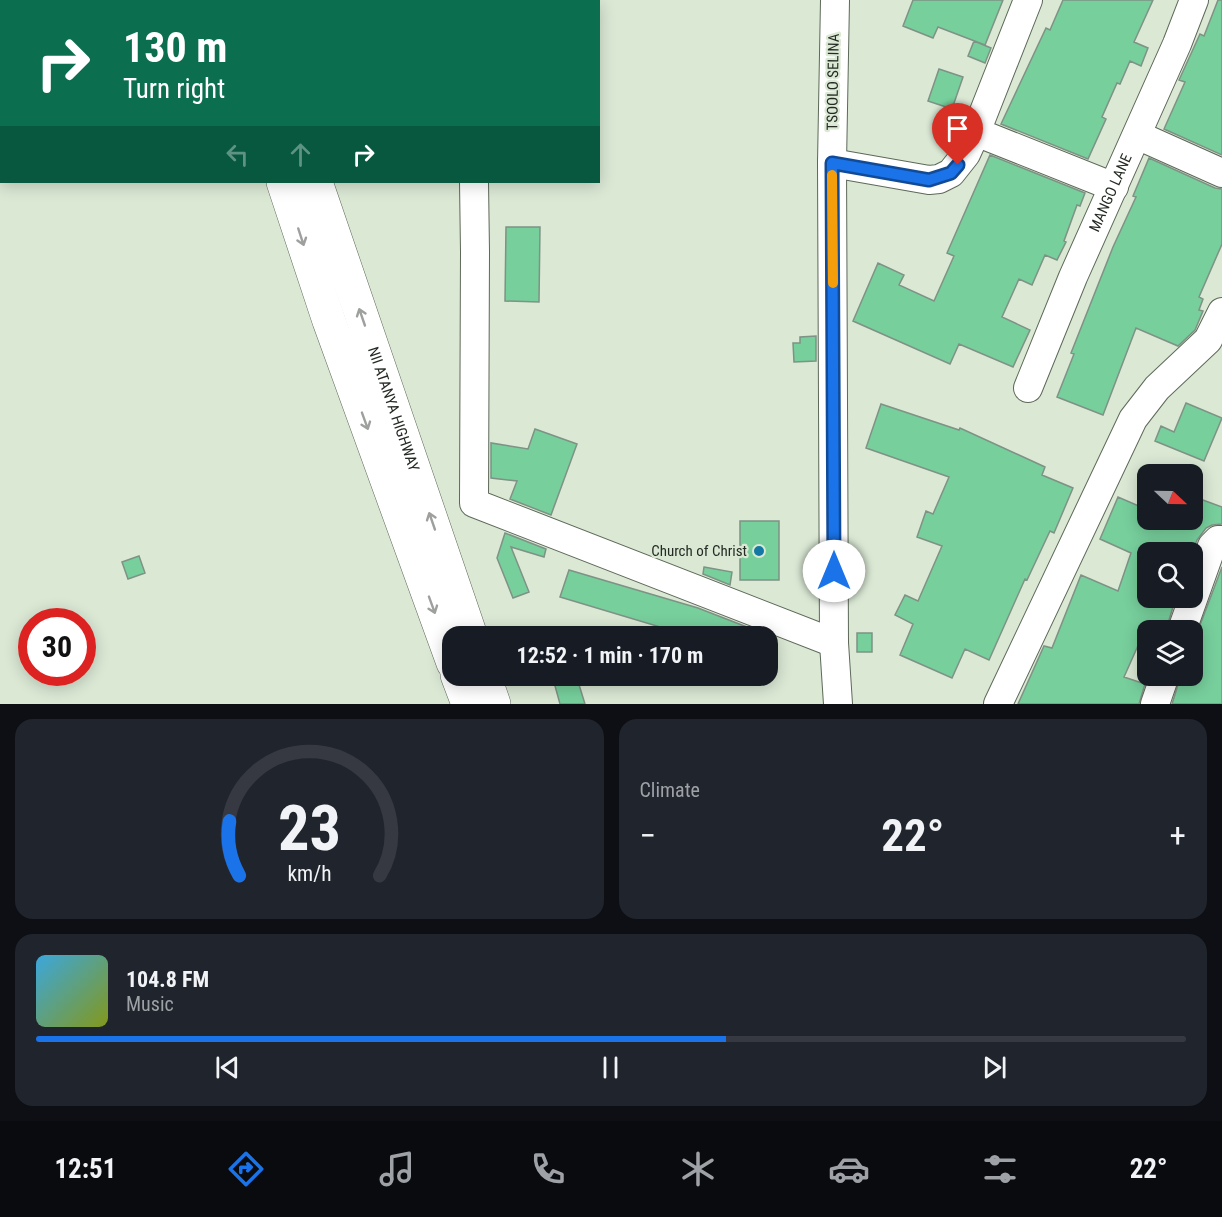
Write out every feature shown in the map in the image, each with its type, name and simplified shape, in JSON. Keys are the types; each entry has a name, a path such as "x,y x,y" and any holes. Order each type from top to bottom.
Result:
{"main road":[{"path":"283,183 333,332 442,633"},
{"name":"NII ATANYA HIGHWAY","path":"316,183 468,626"},
{"path":"461,686 468,704"},
{"path":"488,686 494,704"}],"street":[{"name":"TSOOLO SELINA","path":"834,0 832,163 834,643 838,704"},
{"path":"832,163 929,180 951,173 958,165 976,132 1028,0"},
{"name":"MANGO LANE","path":"1028,388 1073,277 1177,44 1194,0"},
{"path":"976,132 1114,187"},
{"path":"1137,135 1222,173"},
{"path":"474,183 474,503 834,643"},
{"path":"998,704 1133,419 1157,387 1208,340 1222,312"},
{"path":"1186,620 1212,546 1218,540 1222,540"},
{"path":"1155,704 1161,686"}],"building":[{"path":"913,0 1003,0 985,45 938,27 933,38 903,26"},
{"path":"1063,0 1153,0 1134,42 1148,48 1141,66 1130,61 1120,84 1117,83 1102,117 1106,119 1088,159 1001,124 1046,28 1050,30"},
{"path":"1218,0 1222,0 1222,155 1164,129 1185,82 1179,80 1200,34 1204,36"},
{"path":"974,41 991,48 985,63 968,56"},
{"path":"939,69 963,77 952,109 928,101"},
{"path":"990,155 1085,193 1080,206 1077,205 1064,241 1066,242 1057,260 1045,255 1032,285 1019,279 1002,317 1030,330 1013,367 959,344 950,364 853,321 878,263 904,275 899,285 934,301 954,256 947,253"},
{"path":"1149,158 1215,188 1222,189 1222,244 1199,297 1203,299 1199,310 1203,311 1195,330 1178,346 1136,328 1103,415 1057,397 1074,354 1071,353 1113,247 1136,197 1133,196"},
{"path":"506,227 540,227 539,302 505,301"},
{"path":"816,336 816,361 794,362 793,343 800,343 800,337"},
{"path":"1186,403 1222,418 1204,461 1155,441 1161,426 1174,432"},
{"path":"881,404 959,430 960,428 1045,467 1042,475 1073,488 1054,533 1050,531 1027,580 1025,579 989,660 965,649 952,678 900,655 913,624 895,615 905,595 918,601 942,546 917,537 926,511 933,514 949,477 866,448"},
{"path":"535,429 577,444 551,515 510,499 517,481 491,478 491,443 528,449"},
{"path":"1118,497 1137,505 1137,530 1203,530 1203,500 1222,507 1222,524 1206,528 1196,542 1137,542 1137,608 1173,608 1169,620 1137,620 1137,648 1124,677 1137,681 1137,686 1144,686 1139,704 1018,704 1044,646 1052,648 1081,575 1118,591 1131,553 1100,539"},
{"name":"Church of Christ","path":"740,521 779,521 779,580 740,580"},
{"path":"505,533 546,549 544,557 511,547 529,592 513,598 497,558"},
{"path":"139,556 145,573 128,579 122,562"},
{"path":"704,567 732,572 730,585 703,574"},
{"path":"1222,567 1222,704 1172,704 1178,686 1203,686 1202,620"},
{"path":"569,570 698,608 744,626 657,626 560,597"},
{"path":"857,633 872,633 872,652 857,652"},
{"path":"555,686 579,686 585,704 560,704"}],"slow traffic":[{"path":"832,175 833,283"}],"place":[{"name":"Church of Christ","path":"759,551"}],"route":[{"path":"834,571 832,163 929,180 951,173 958,165"}]}
